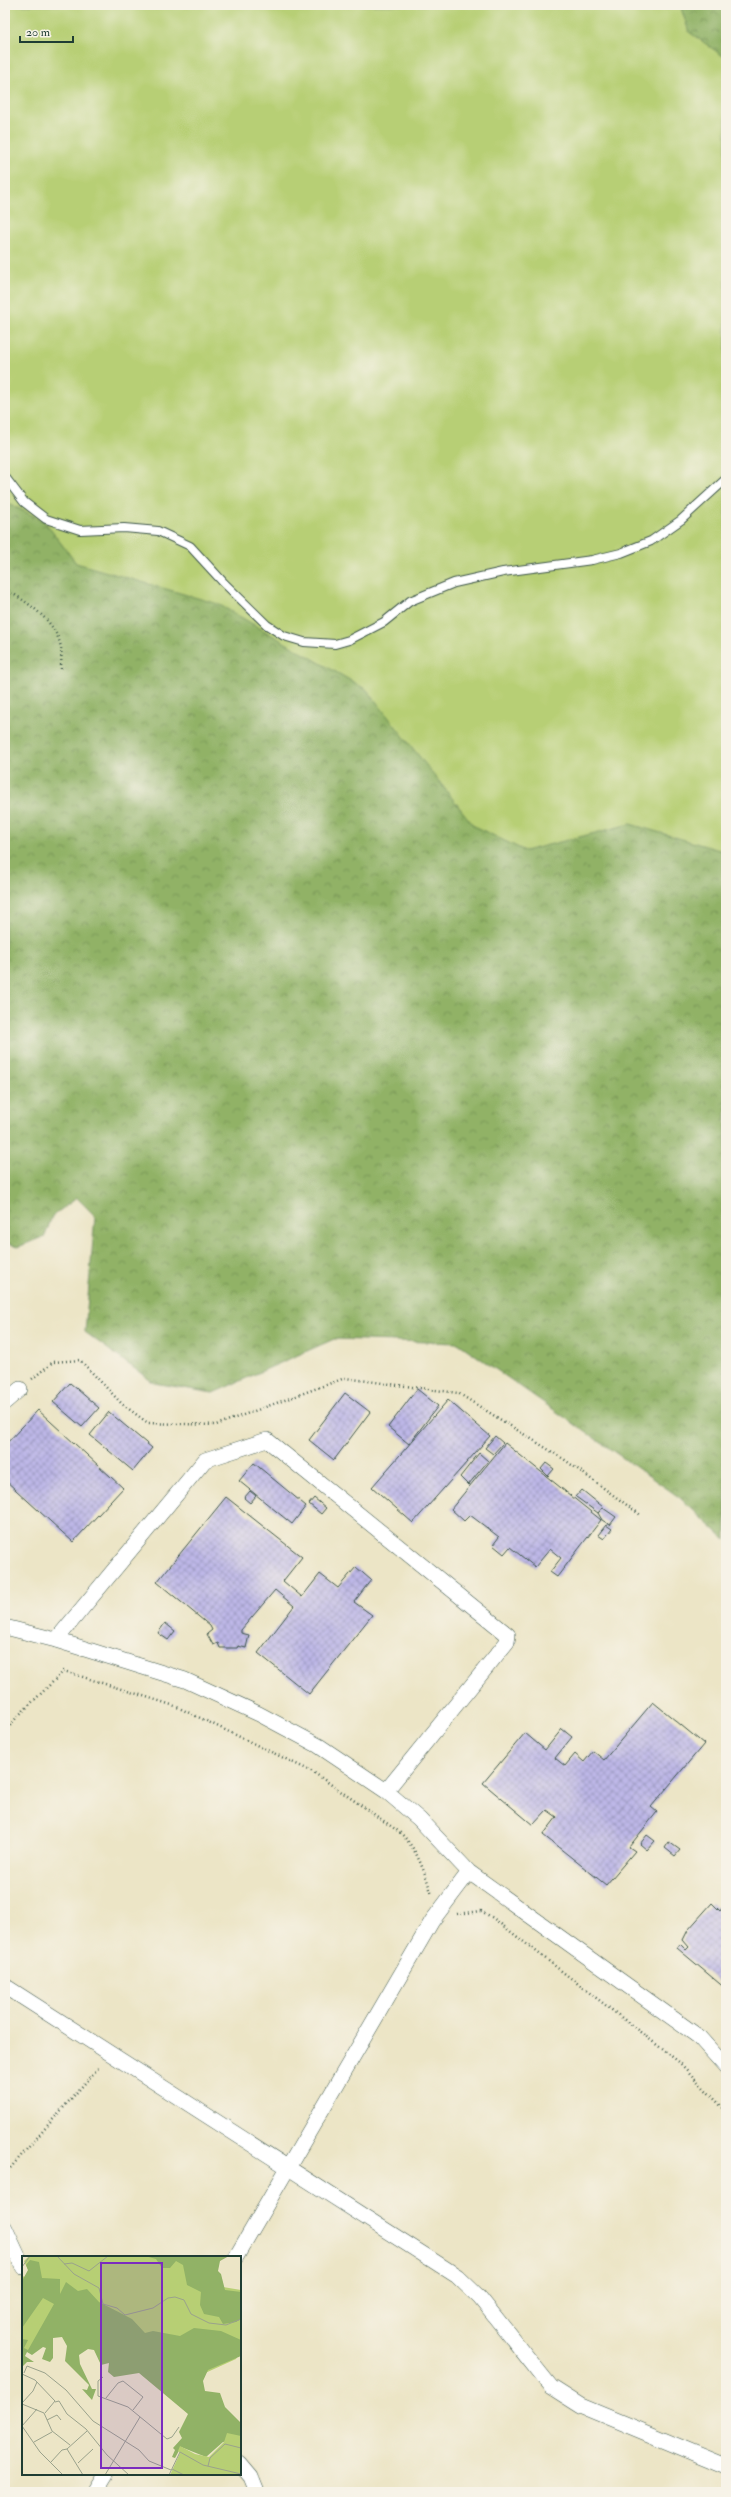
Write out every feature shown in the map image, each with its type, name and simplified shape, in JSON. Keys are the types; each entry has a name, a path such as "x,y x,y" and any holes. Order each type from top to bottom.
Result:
{"street":[{"path":"5,1402 20,1389"},
{"path":"56,1640 205,1460 267,1440 508,1635 507,1642 386,1791"},
{"path":"5,1627 56,1640 192,1683 259,1714 319,1746 386,1791 419,1819 469,1872 699,2037 726,2067"},
{"path":"237,2256 287,2166 432,1921 469,1872"},
{"path":"5,1986 457,2276 480,2298 551,2387 581,2406 726,2466"},
{"path":"5,2228 22,2265"},
{"path":"241,2465 251,2477 257,2492"},
{"path":"95,2492 105,2475"}],"lane":[{"path":"5,477 24,502 46,519 80,530 124,528 158,531 190,546 223,582 267,625 284,636 304,642 335,644 349,640 384,622 410,601 454,583 503,572 592,560 621,553 651,541 681,520 726,478"}],"path":[{"path":"5,589 22,598 54,629 61,647 61,669"},
{"path":"20,1389 53,1362 80,1360 122,1404 148,1423 216,1424 345,1378 458,1393 565,1460 642,1516"},
{"path":"5,1732 17,1717 64,1670 176,1706 313,1772 407,1839 425,1873 436,1908 432,1921 481,1911 494,1918 679,2062 726,2110"},
{"path":"5,2174 111,2053"}],"green space":[{"path":"5,5 726,5 726,1057 5,747"},
{"path":"680,5 726,5 726,58 689,32"},
{"path":"5,502 44,521 76,563 218,604 367,690 474,826 525,851 630,824 726,852 726,1540 679,1497 458,1343 334,1339 213,1393 154,1383 85,1332 95,1216 77,1198 52,1216 45,1236 18,1247 5,1242"}],"building":[{"path":"70,1383 99,1408 82,1427 53,1402"},
{"path":"417,1389 438,1406 409,1444 388,1427"},
{"path":"345,1393 370,1412 334,1460 309,1440"},
{"path":"448,1400 490,1436 413,1523 372,1487"},
{"path":"38,1410 123,1488 73,1542 5,1480 5,1445"},
{"path":"109,1412 152,1448 133,1471 90,1435"},
{"path":"495,1436 503,1443 493,1454 485,1448"},
{"path":"505,1443 601,1520 557,1577 550,1572 561,1558 550,1549 535,1567 510,1547 504,1554 493,1545 499,1537 470,1515 464,1521 451,1509"},
{"path":"479,1453 488,1461 468,1485 460,1477"},
{"path":"254,1463 306,1506 292,1524 239,1481"},
{"path":"546,1463 554,1469 548,1476 541,1469"},
{"path":"582,1490 603,1507 598,1513 576,1497"},
{"path":"250,1491 256,1496 250,1503 244,1498"},
{"path":"226,1497 302,1557 283,1581 302,1597 320,1574 338,1588 356,1567 371,1580 354,1602 372,1615 309,1694 258,1653 294,1606 275,1590 241,1630 241,1633 249,1635 246,1648 238,1646 237,1648 220,1648 218,1643 213,1645 207,1634 212,1630 210,1626 157,1582"},
{"path":"314,1498 326,1508 321,1514 309,1504"},
{"path":"603,1508 616,1517 610,1525 602,1520 598,1513"},
{"path":"606,1525 612,1529 604,1539 598,1535"},
{"path":"165,1623 175,1631 168,1640 158,1633"},
{"path":"653,1702 704,1744 651,1807 657,1812 629,1847 635,1851 606,1885 543,1835 557,1817 547,1810 533,1825 483,1783 525,1733 545,1750 562,1729 572,1737 555,1758 565,1766 575,1754 584,1762 593,1751 604,1760"},
{"path":"647,1835 655,1841 647,1850 640,1844"},
{"path":"669,1842 680,1850 675,1856 665,1848"},
{"path":"712,1903 720,1911 726,1903 726,1989 677,1948 680,1944 686,1950 689,1947 683,1940 688,1930"}]}
